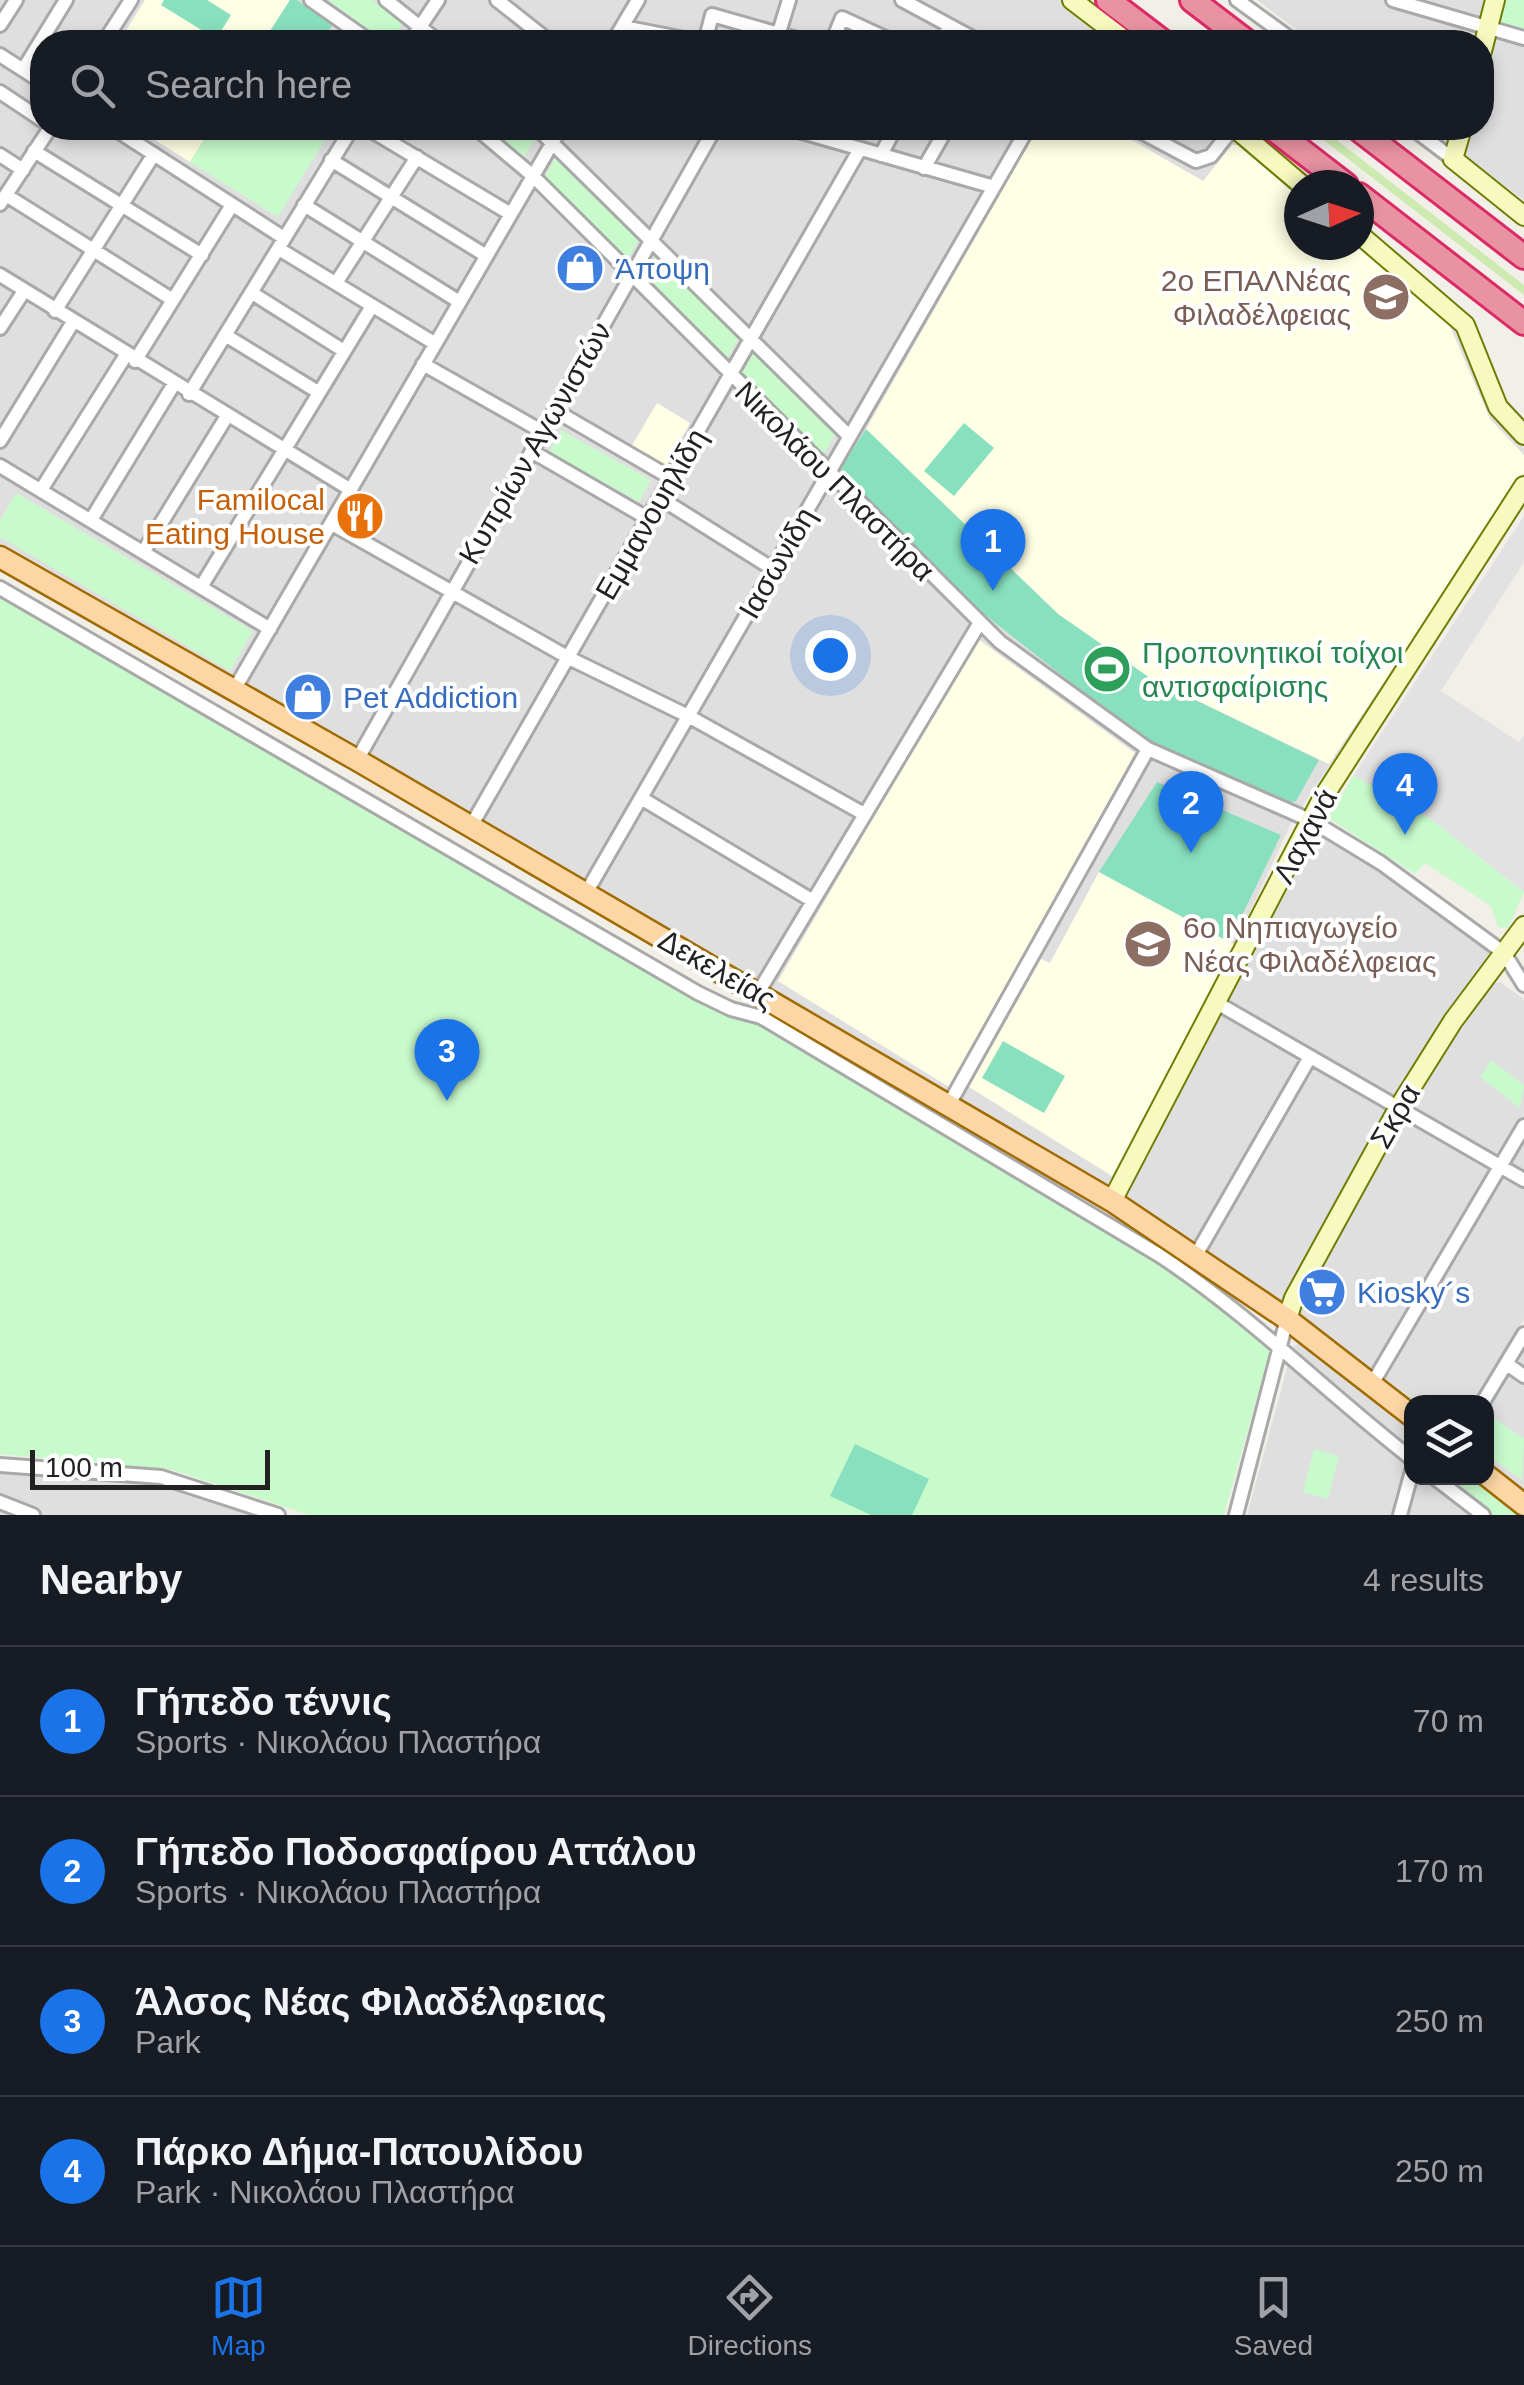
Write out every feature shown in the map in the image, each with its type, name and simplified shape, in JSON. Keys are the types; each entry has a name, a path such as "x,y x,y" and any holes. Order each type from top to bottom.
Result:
{"highway":[{"path":"1108,0 1147,30"},
{"path":"1192,0 1231,30"},
{"path":"1288,140 1327,170"},
{"path":"1373,140 1524,257"},
{"path":"1374,207 1524,323"}],"main road":[{"name":"Δεκελείας","path":"0,558 357,760 1112,1201 1286,1319 1404,1410"},
{"path":"1494,1481 1524,1505"}],"street":[{"path":"0,26 16,0"},
{"path":"48,30 66,0"},
{"path":"112,30 131,0"},
{"path":"311,0 354,30"},
{"path":"386,0 426,30"},
{"path":"418,30 438,0"},
{"path":"621,30 638,0"},
{"path":"780,30 789,0"},
{"path":"902,0 958,30"},
{"path":"1072,0 1111,30"},
{"path":"1237,0 1278,30"},
{"path":"1393,0 1524,38"},
{"path":"1487,30 1495,0"},
{"path":"503,2 536,30"},
{"path":"706,30 712,15 755,30"},
{"path":"837,30 842,18 868,30"},
{"path":"948,30 950,26"},
{"path":"623,27 639,30"},
{"path":"0,55 30,74"},
{"path":"23,70 30,59"},
{"path":"0,92 30,112"},
{"path":"42,140 3,199 94,249 173,300"},
{"path":"132,140 232,205 336,282 434,344"},
{"path":"188,394 344,140"},
{"path":"388,140 509,213"},
{"name":"Νικολάου Πλαστήρα","path":"490,140 533,176 980,624 1039,672 1148,749 1312,822 1439,902 1504,953 1524,985"},
{"name":"Κυπρίων Αγωνιστών","path":"357,760 707,140"},
{"path":"829,140 994,186"},
{"path":"881,156 888,140"},
{"path":"924,168 939,140"},
{"name":"Ιασωνίδη","path":"586,893 1021,140"},
{"path":"1156,140 1196,162 1211,156 1224,140"},
{"path":"1248,140 1284,170"},
{"path":"1428,140 1524,216"},
{"path":"1454,159 1459,140"},
{"path":"234,690 552,142"},
{"name":"Νικολάου Πλαστήρα","path":"552,142 848,436"},
{"name":"Εμμανουηλίδη","path":"471,826 860,149"},
{"path":"34,151 202,256"},
{"path":"55,311 154,154"},
{"path":"0,155 22,170"},
{"path":"336,282 417,157"},
{"path":"332,160 484,256"},
{"path":"304,204 458,301"},
{"path":"41,490 173,300 232,205"},
{"path":"1374,247 1465,326 1498,407 1524,435"},
{"path":"0,275 350,490"},
{"path":"0,328 24,291"},
{"path":"252,293 344,351"},
{"path":"200,587 372,306"},
{"path":"0,441 73,322"},
{"path":"225,336 318,392"},
{"path":"422,364 543,432"},
{"path":"91,520 174,384"},
{"path":"554,410 671,478"},
{"path":"144,551 227,416"},
{"path":"532,452 648,518"},
{"path":"0,466 270,629"},
{"name":"Λαχανά","path":"1112,1201 1312,822 1524,486"},
{"path":"660,498 773,570"},
{"path":"332,524 569,658 690,717 864,814"},
{"path":"0,588 698,993 731,1010 761,1017 1159,1256 1216,1293 1404,1452"},
{"path":"758,993 980,624"},
{"path":"948,1106 1148,749"},
{"path":"641,798 813,901"},
{"name":"Σκρα","path":"1286,1319 1399,1107 1454,1021 1524,926"},
{"path":"1218,1003 1524,1180"},
{"path":"1196,1255 1310,1056"},
{"path":"1372,1384 1524,1126"},
{"path":"1236,1515 1286,1319"},
{"path":"1488,1395 1524,1334"},
{"path":"1507,1364 1524,1376"},
{"path":"0,1466 161,1477 278,1515"},
{"path":"1400,1515 1408,1485"},
{"path":"1444,1485 1483,1515"},
{"path":"0,1502 34,1515"}],"shaded area":[{"path":"0,0 891,0 947,30 30,30 30,140 546,140 231,677 0,546"},
{"path":"145,0 290,0 271,30 126,30"},
{"path":"920,0 1061,0 1101,30 973,30"},
{"path":"1257,0 1524,0 1524,200 1442,140 1494,140 1494,30 1297,30"},
{"path":"155,140 204,140 190,162"},
{"path":"562,140 805,140 925,173 944,140 1240,140 1284,178 1284,260 1374,257 1454,324 1472,355 1492,412 1524,448 1524,477 1291,823 1200,1020 1109,1189 247,685"},
{"path":"848,140 935,140 923,162"},
{"path":"1031,140 1132,140 1203,181 1232,145 1237,145 1284,184 1284,260 1374,260 1449,324 1490,419 1524,455 1524,474 1329,764 1150,678 1058,614 866,429"},
{"path":"657,403 690,423 665,468 631,447"},
{"path":"1524,516 1524,562 1441,691 1519,742 1524,736 1524,892 1431,819 1354,775"},
{"path":"978,639 1135,753 949,1087 778,981"},
{"path":"1321,836 1393,878 1490,950 1491,957 1391,1111 1524,1186 1524,1319 1480,1395 1404,1395 1404,1400 1237,1270 1122,1196 1315,838"},
{"path":"1099,872 1235,945 1112,1176 969,1087 1041,959 1050,963"},
{"path":"1500,982 1524,999 1524,1171 1407,1102 1487,986"},
{"path":"1301,1343 1404,1422 1404,1485 1486,1485 1524,1515 1247,1515 1293,1346"},
{"path":"1524,1344 1524,1493 1494,1469 1493,1395"},
{"path":"0,1472 160,1485 251,1515 0,1515"}],"green space":[{"path":"164,0 207,0 231,15 222,30 201,30 161,5"},
{"path":"290,0 297,0 333,24 329,30 271,30"},
{"path":"328,0 372,0 404,23 399,30 369,30"},
{"path":"1503,0 1524,0 1524,33 1496,26"},
{"path":"204,140 325,140 278,217 190,162"},
{"path":"502,140 534,140 523,159"},
{"path":"1324,140 1337,140 1524,285 1524,295 1374,179 1374,170 1362,170"},
{"path":"556,157 640,237 627,261 544,178"},
{"path":"657,255 739,337 726,361 644,276"},
{"path":"755,349 837,431 822,457 738,375"},
{"path":"964,423 994,448 954,496 924,471"},
{"path":"866,429 1058,614 1150,678 1319,760 1296,801 1287,803 1139,736 970,603 839,471"},
{"path":"561,430 651,480 639,502 549,452"},
{"path":"16,493 253,631 230,671 0,537 0,521"},
{"path":"0,594 720,1011 759,1021 1202,1288 1271,1347 1224,1515 309,1515 173,1470 0,1454"},
{"path":"1354,775 1431,819 1524,892 1508,928 1498,927 1491,906 1425,863 1415,874 1328,818"},
{"path":"1157,782 1281,835 1229,942 1099,872"},
{"path":"1003,1041 1065,1076 1044,1113 982,1078"},
{"path":"1491,1060 1524,1085 1520,1108 1480,1077"},
{"path":"1494,1418 1524,1439 1522,1480 1494,1460"},
{"path":"855,1444 929,1479 912,1515 871,1515 830,1496"},
{"path":"1314,1449 1339,1456 1328,1499 1303,1492"},
{"path":"1455,1485 1481,1485 1519,1515 1493,1515"}],"place":[{"name":"Άποψη","path":"580,268"},
{"name":"2ο ΕΠΑΛΝέας Φιλαδέλφειας","path":"1386,297"},
{"name":"Familocal Eating House","path":"360,516"},
{"name":"Γήπεδο τέννις","path":"993,591"},
{"name":"Προπονητικοί τοίχοι αντισφαίρισης","path":"1107,669"},
{"name":"Pet Addiction","path":"308,697"},
{"name":"Πάρκο Δήμα-Πατουλίδου","path":"1405,835"},
{"name":"Γήπεδο Ποδοσφαίρου Αττάλου","path":"1191,853"},
{"name":"6ο Νηπιαγωγείο Νέας Φιλαδέλφειας","path":"1148,944"},
{"name":"Άλσος Νέας Φιλαδέλφειας","path":"447,1101"},
{"name":"Kiosky´s","path":"1322,1292"}]}
